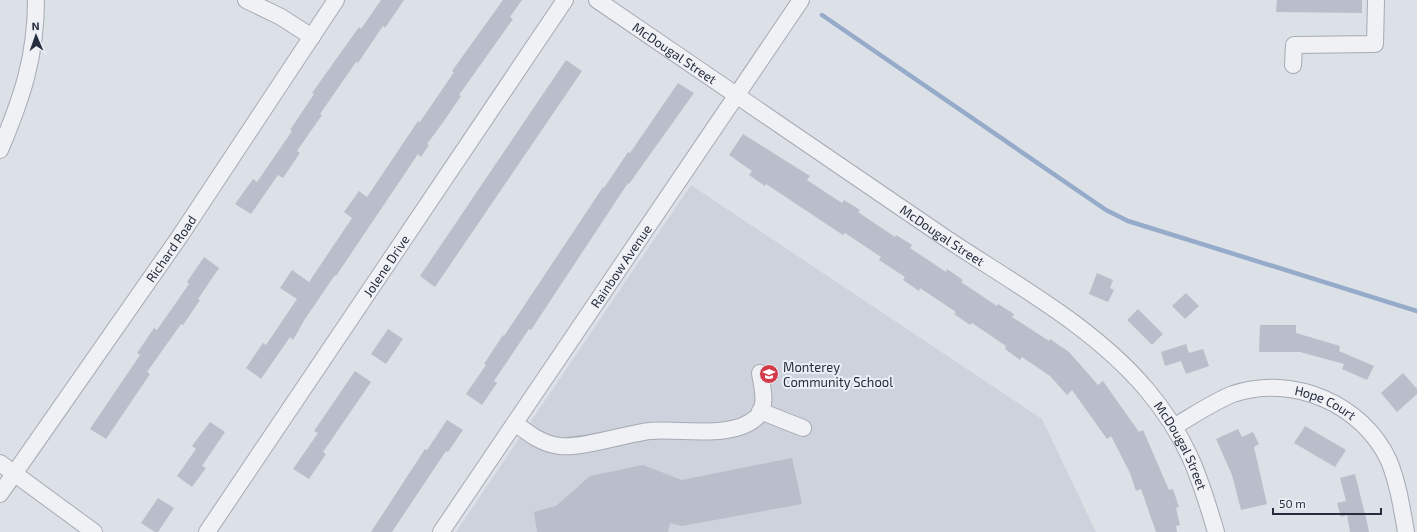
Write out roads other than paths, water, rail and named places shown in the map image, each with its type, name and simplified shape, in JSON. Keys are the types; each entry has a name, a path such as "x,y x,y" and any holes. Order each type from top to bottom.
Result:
{"street":[{"path":"0,150 28,76 33,41 36,0"},
{"path":"246,0 281,17 312,38"},
{"name":"Richard Road","path":"0,494 180,236 336,0"},
{"name":"Jolene Drive","path":"207,532 565,0"},
{"name":"McDougal Street","path":"597,0 1032,294 1094,338 1129,370 1175,426 1189,451 1201,481 1216,532"},
{"path":"1293,65 1294,44 1375,44 1376,0"},
{"name":"Rainbow Avenue","path":"441,532 798,4"},
{"path":"515,422 531,435 546,443 561,446 577,445 652,431 693,432 732,429 757,417 764,398 760,373"},
{"name":"Hope Court","path":"1175,426 1220,400 1252,390 1281,388 1315,395 1348,411 1364,426 1381,446 1389,462 1400,500 1406,532"},
{"path":"760,411 803,428"},
{"path":"0,463 94,532"}],"waterway":[{"path":"822,15 1106,210 1128,221 1417,311"}],"place":[{"name":"Monterey Community School","path":"769,374"}]}
